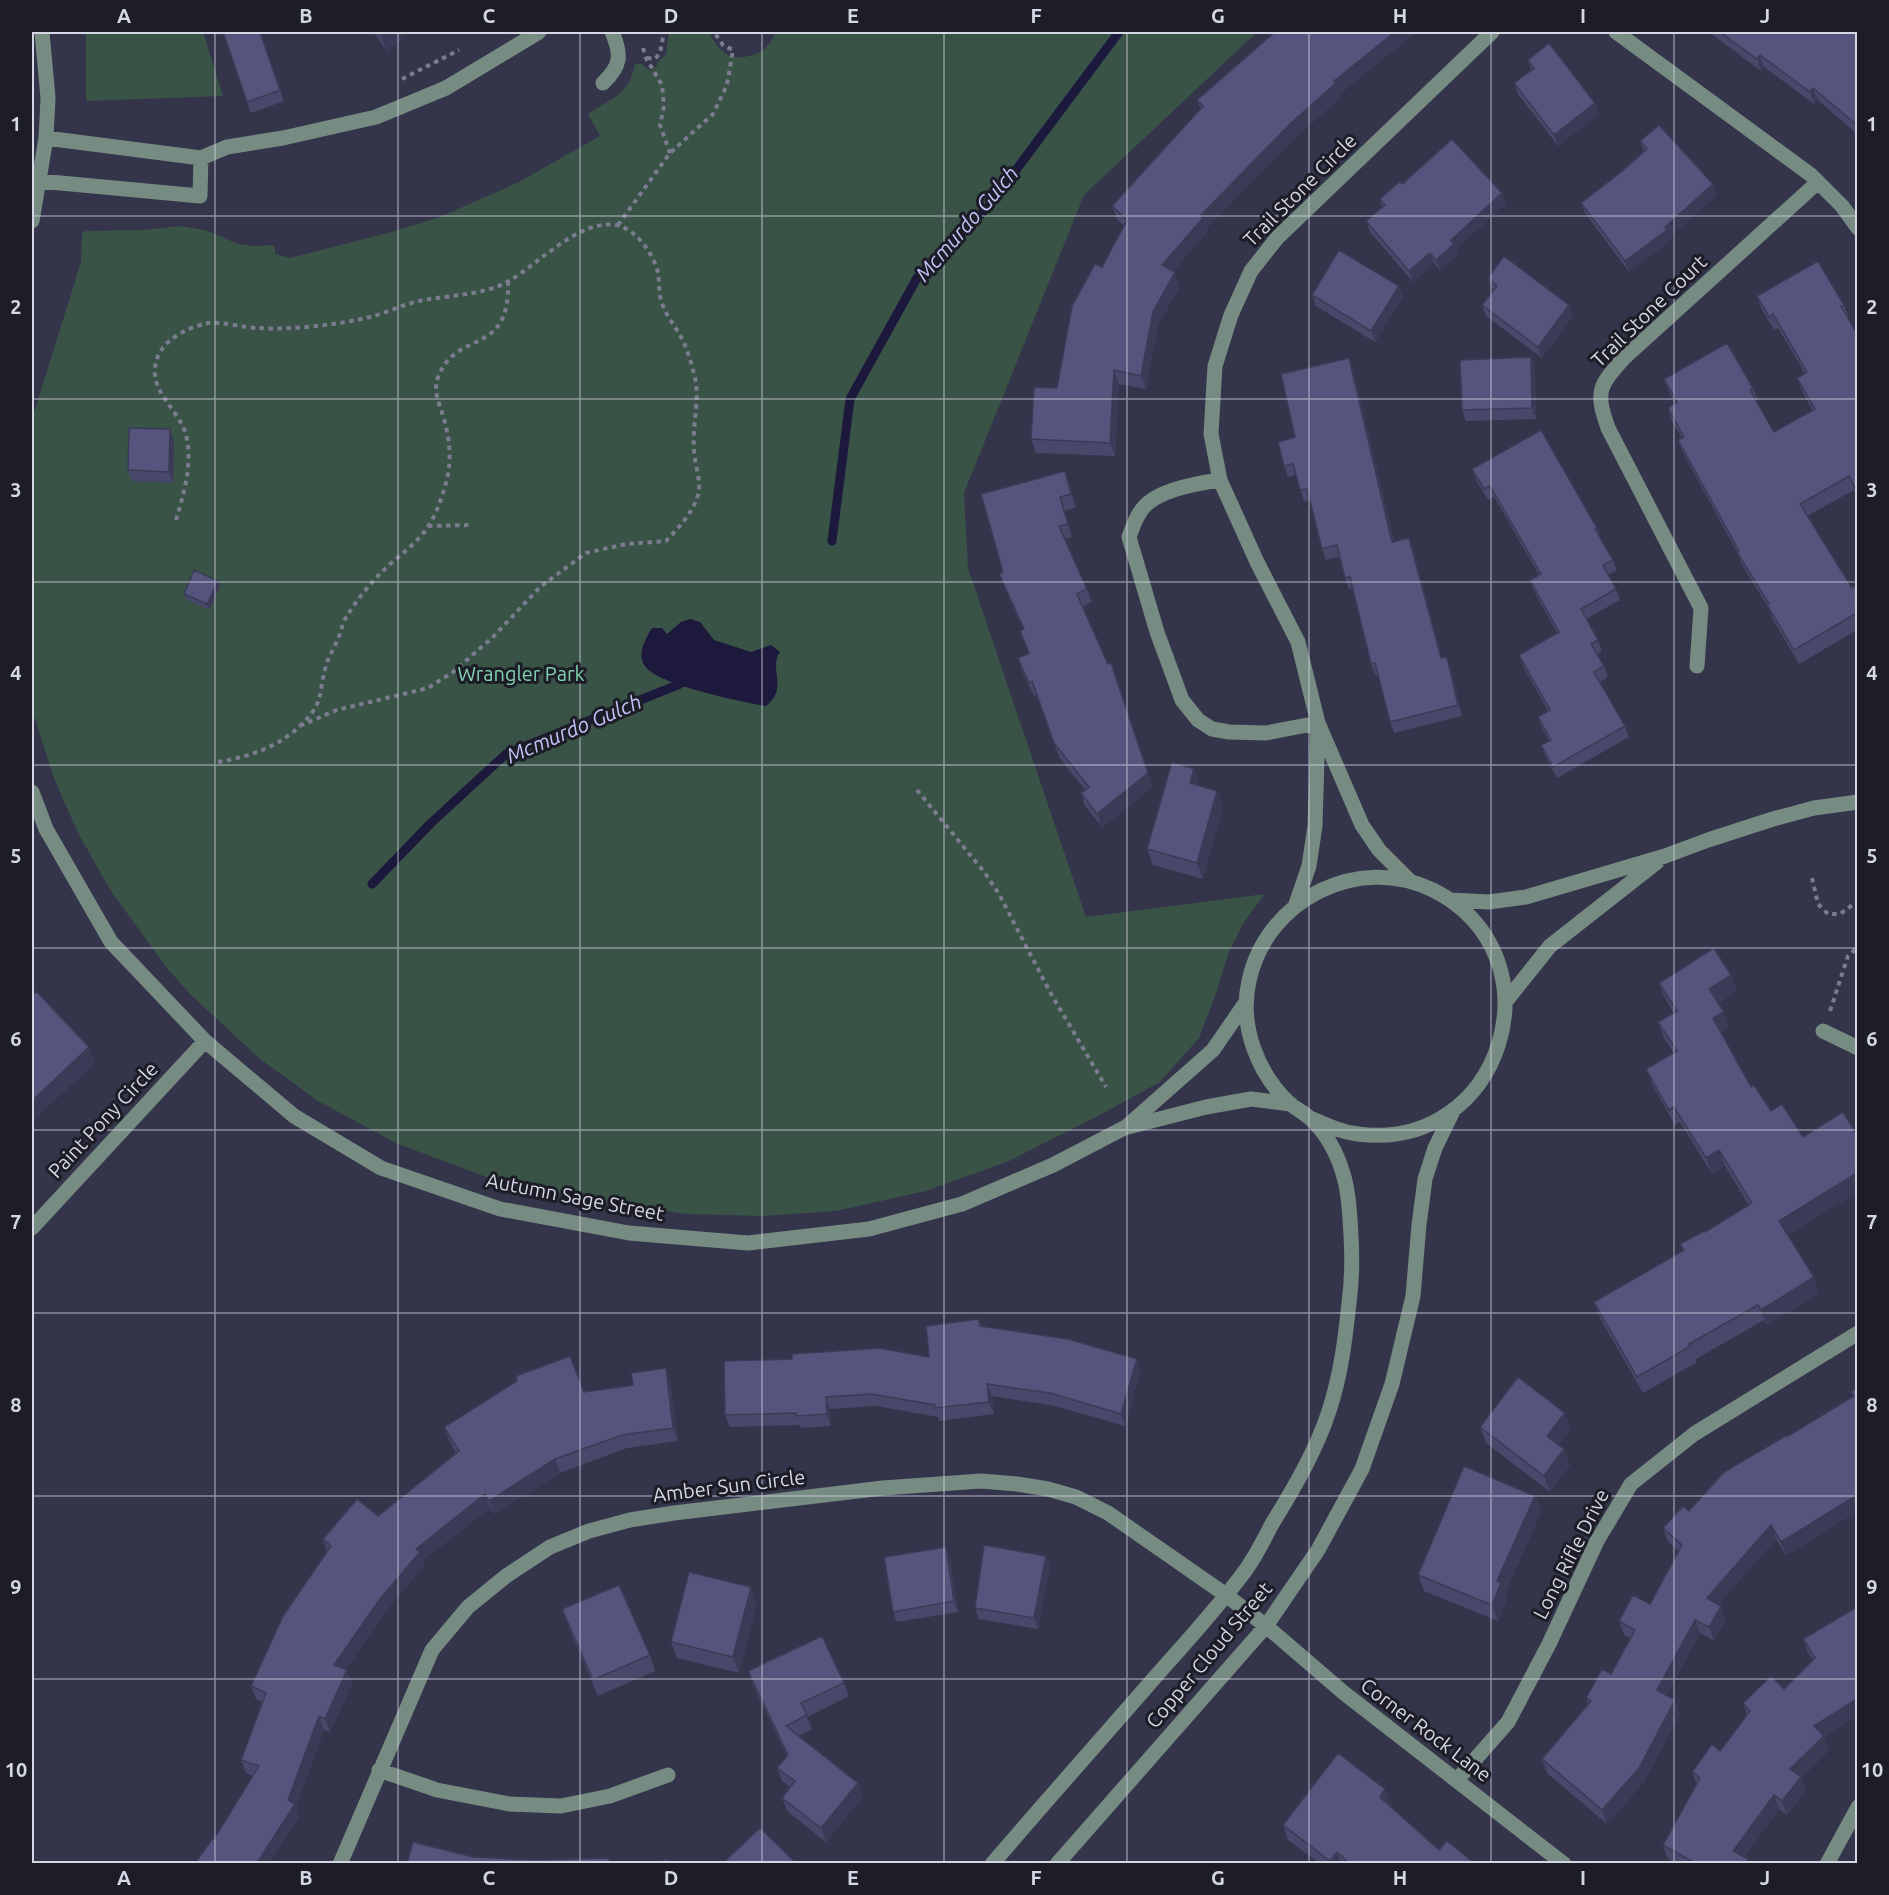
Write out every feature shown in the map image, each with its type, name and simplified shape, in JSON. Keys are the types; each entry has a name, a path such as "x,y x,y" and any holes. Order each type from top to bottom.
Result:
{"street":[{"path":"32,221 46,138 48,98 42,32"},
{"path":"46,138 201,158 227,147 283,138 376,117 446,88 539,32"},
{"path":"603,83 615,71 619,56 612,32"},
{"name":"Trail Stone Circle","path":"1410,881 1379,850 1362,825 1318,723 1298,642 1257,562 1220,480 1211,434 1215,366 1230,315 1251,271 1277,238 1492,32"},
{"path":"1616,32 1818,182 1842,206 1857,228"},
{"path":"39,181 200,196 201,158"},
{"name":"Trail Stone Court","path":"1697,666 1701,608 1608,428 1601,408 1602,382 1624,358 1818,182"},
{"path":"1220,480 1174,490 1148,503 1135,521 1129,537 1157,632 1182,700 1198,720 1212,729 1229,732 1266,733 1318,723"},
{"name":"Trail Stone Circle","path":"1296,904 1309,866 1315,826 1318,723"},
{"name":"Autumn Sage Street","path":"32,792 46,829 111,942 206,1041 294,1116 381,1168 500,1209 629,1233 748,1243 869,1229 962,1204 1053,1165 1124,1128 1206,1107 1241,1101 1291,1104"},
{"path":"1451,900 1489,902 1526,897 1665,856 1773,819 1814,808 1857,802"},
{"path":"1506,1001 1550,946 1665,856"},
{"path":"1380,877 1410,881 1451,900 1473,920 1490,944 1501,971 1506,1001 1504,1026 1498,1050 1482,1079 1473,1092 1454,1109 1433,1122 1409,1131 1383,1136 1357,1134 1332,1128 1310,1118 1291,1104 1271,1083 1257,1058 1248,1031 1246,1002 1248,983 1260,948 1270,932 1296,904 1322,889 1350,879 1380,877"},
{"name":"Autumn Sage Street","path":"1124,1128 1213,1050 1246,1002"},
{"path":"1823,1031 1857,1048"},
{"name":"Paint Pony Circle","path":"32,1228 206,1041"},
{"name":"Copper Cloud Street","path":"1057,1863 1266,1626 1318,1550 1362,1469 1392,1384 1413,1296 1425,1179 1435,1148 1454,1109"},
{"name":"Copper Cloud Street","path":"992,1863 1246,1570 1304,1469 1328,1414 1343,1362 1353,1266 1345,1179 1327,1138 1310,1118"},
{"name":"Long Rifle Drive","path":"1457,1780 1508,1722 1549,1644 1597,1541 1631,1484 1694,1434 1857,1333"},
{"name":"Amber Sun Circle","path":"340,1863 432,1650 468,1607 506,1576 550,1547 589,1531 630,1520 883,1488 981,1481 1017,1484 1076,1497 1108,1513 1226,1595 1266,1626"},
{"name":"Corner Rock Lane","path":"1266,1626 1344,1693 1564,1863"},
{"path":"379,1770 437,1790 499,1802 561,1806 610,1796 668,1775"},
{"path":"1827,1863 1857,1807"}],"path":[{"path":"664,32 660,53 655,59 646,58 662,85 664,106 660,125 670,153"},
{"path":"618,225 670,153 714,114 727,85 733,51 723,45 714,32"},
{"path":"396,81 466,47"},
{"path":"176,520 187,474 186,438 182,422 165,402 155,375 157,357 172,339 190,329 212,322 252,328 290,328 370,317 422,300 491,288 508,282 548,253 584,231 602,224 618,225 631,232 643,244 653,260 658,273 661,302 684,344 695,380 693,448 699,493 688,513 666,541 626,544 586,553 540,587 493,637 453,672 428,688 337,710 302,725"},
{"path":"218,762 243,758 282,741 302,725 317,707 326,665 345,618 381,573 429,526 440,502 451,464 447,431 443,413 437,403 435,387 446,362 459,351 491,334 503,320 508,296 508,282"},
{"path":"429,526 471,525"},
{"path":"917,790 985,873 999,894 1050,992 1106,1088"},
{"path":"1812,878 1818,904 1828,914 1840,914 1857,901"},
{"path":"1823,1031 1848,956 1857,946"}],"green space":[{"path":"86,32 203,32 223,96 86,101"},
{"name":"Wrangler Park","path":"669,32 709,32 724,52 737,57 760,52 770,42 775,32 1257,32 1084,195 964,493 968,568 1086,917 1265,894 1244,922 1228,954 1199,1038 1160,1082 1009,1161 926,1191 836,1211 762,1216 687,1214 608,1203 497,1181 398,1144 318,1101 260,1059 191,995 166,967 111,891 78,833 53,776 32,709 32,419 81,262 82,233 179,226 205,230 238,244 272,245 275,247 275,254 290,258 440,217 519,182 600,136 588,114 623,90 632,75 635,64 642,64 650,71 657,66 666,54"}],"shaded area":[{"path":"690,619 700,622 714,640 751,652 771,645 780,652 776,665 776,692 766,706 682,686 653,673 645,666 641,656 652,628 662,628 667,634 681,622"}],"building":[{"path":"223,32 260,32 280,90 247,102"},
{"path":"1275,32 1395,32 1334,81 1336,83 1291,123 1201,215 1203,218 1162,265 1175,272 1153,312 1141,376 1114,370 1110,443 1031,439 1034,387 1057,388 1072,306 1095,264 1102,267 1127,220 1112,206 1203,106 1197,100"},
{"path":"1720,32 1857,32 1857,125 1813,88 1810,92 1760,55 1757,59"},
{"path":"1549,43 1595,103 1554,135 1514,83 1534,68 1528,60"},
{"path":"1659,125 1713,184 1665,227 1667,230 1625,261 1581,203 1647,149 1640,141"},
{"path":"1452,139 1502,193 1451,240 1454,244 1436,260 1430,253 1409,271 1366,221 1385,205 1380,199 1400,181 1402,184"},
{"path":"1339,250 1399,286 1371,331 1312,295"},
{"path":"1504,256 1569,305 1538,347 1482,305 1497,286 1488,278"},
{"path":"1818,261 1844,305 1841,306 1857,334 1857,492 1849,476 1800,504 1852,588 1857,585 1857,613 1794,650 1737,552 1739,551 1678,440 1684,437 1668,408 1677,402 1664,379 1727,343 1753,388 1750,390 1774,432 1815,409 1797,378 1807,372 1773,314 1769,317 1757,296"},
{"path":"1531,357 1532,408 1462,410 1460,360"},
{"path":"1349,358 1392,542 1409,538 1441,658 1447,657 1458,705 1390,722 1375,663 1371,664 1350,577 1345,578 1337,545 1322,549 1307,489 1300,490 1293,464 1284,466 1278,442 1295,437 1281,374"},
{"path":"129,428 170,429 169,472 128,470"},
{"path":"1541,430 1613,560 1603,565 1616,589 1581,609 1598,640 1591,644 1604,666 1594,672 1625,726 1553,767 1541,745 1551,740 1538,717 1550,710 1519,655 1559,632 1530,580 1541,574 1490,486 1484,489 1472,469"},
{"path":"1065,471 1071,494 1060,497 1068,524 1059,526 1087,589 1077,594 1108,664 1111,663 1148,773 1097,814 1081,793 1089,787 1054,743 1032,681 1029,683 1018,658 1029,653 1020,631 1024,629 999,574 1003,572 981,494"},
{"path":"194,570 218,581 207,604 184,594"},
{"path":"1172,762 1194,769 1190,783 1217,791 1197,863 1147,849"},
{"path":"1714,948 1731,975 1709,989 1724,1012 1713,1018 1751,1087 1754,1085 1771,1111 1782,1104 1803,1137 1843,1112 1857,1135 1857,1173 1779,1221 1814,1277 1761,1310 1758,1305 1637,1377 1594,1302 1684,1250 1680,1244 1705,1232 1752,1203 1719,1150 1706,1158 1674,1107 1669,1110 1646,1069 1677,1051 1658,1022 1677,1011 1659,983"},
{"path":"36,991 89,1047 32,1101 32,995"},
{"path":"979,1319 980,1326 1068,1339 1137,1359 1121,1414 1050,1393 987,1384 989,1402 935,1408 935,1405 871,1394 826,1397 827,1414 725,1415 724,1361 792,1359 792,1354 879,1348 929,1357 926,1326"},
{"path":"570,1356 584,1392 633,1385 631,1373 666,1368 673,1428 622,1435 555,1459 489,1501 485,1494 416,1549 420,1552 380,1599 334,1665 347,1670 325,1719 319,1716 288,1800 295,1804 257,1863 195,1863 214,1839 259,1766 241,1760 266,1693 251,1686 283,1616 331,1546 323,1539 357,1499 378,1516 459,1451 444,1427 517,1381 516,1376"},
{"path":"1518,1377 1565,1413 1547,1436 1564,1449 1544,1476 1480,1427"},
{"path":"1857,1388 1857,1495 1781,1542 1771,1525 1707,1598 1721,1606 1709,1627 1695,1620 1657,1690 1675,1700 1639,1768 1602,1810 1542,1759 1591,1701 1586,1698 1602,1669 1611,1674 1635,1630 1619,1621 1633,1595 1650,1604 1682,1545 1663,1528 1683,1506 1689,1511 1724,1472 1854,1396 1851,1392"},
{"path":"1464,1466 1535,1496 1497,1581 1501,1583 1492,1605 1418,1575"},
{"path":"984,1545 1046,1556 1034,1618 975,1608"},
{"path":"946,1547 954,1601 893,1612 884,1557"},
{"path":"689,1572 751,1587 733,1657 671,1642"},
{"path":"619,1585 650,1655 593,1680 562,1609"},
{"path":"1857,1607 1857,1699 1814,1726 1824,1736 1790,1769 1801,1777 1782,1801 1774,1795 1733,1851 1748,1859 1745,1863 1695,1863 1663,1845 1700,1778 1692,1772 1712,1744 1720,1751 1750,1711 1743,1703 1771,1676 1784,1689 1815,1658 1803,1639"},
{"path":"822,1636 844,1683 801,1703 807,1715 786,1726 858,1783 821,1828 782,1798 795,1781 777,1768 788,1755 748,1671"},
{"path":"1338,1753 1385,1789 1380,1797 1439,1850 1447,1841 1474,1863 1349,1863 1337,1852 1330,1861 1283,1825"},
{"path":"760,1828 796,1863 723,1863"},
{"path":"413,1842 473,1857 536,1860 609,1858 609,1863 407,1863"},
{"path":"668,1859 669,1863 651,1863"}],"waterway":[{"name":"Mcmurdo Gulch","path":"832,541 850,399 917,278 989,206 1119,32"},
{"name":"Mcmurdo Gulch","path":"372,884 431,823 506,754 680,684"}]}
